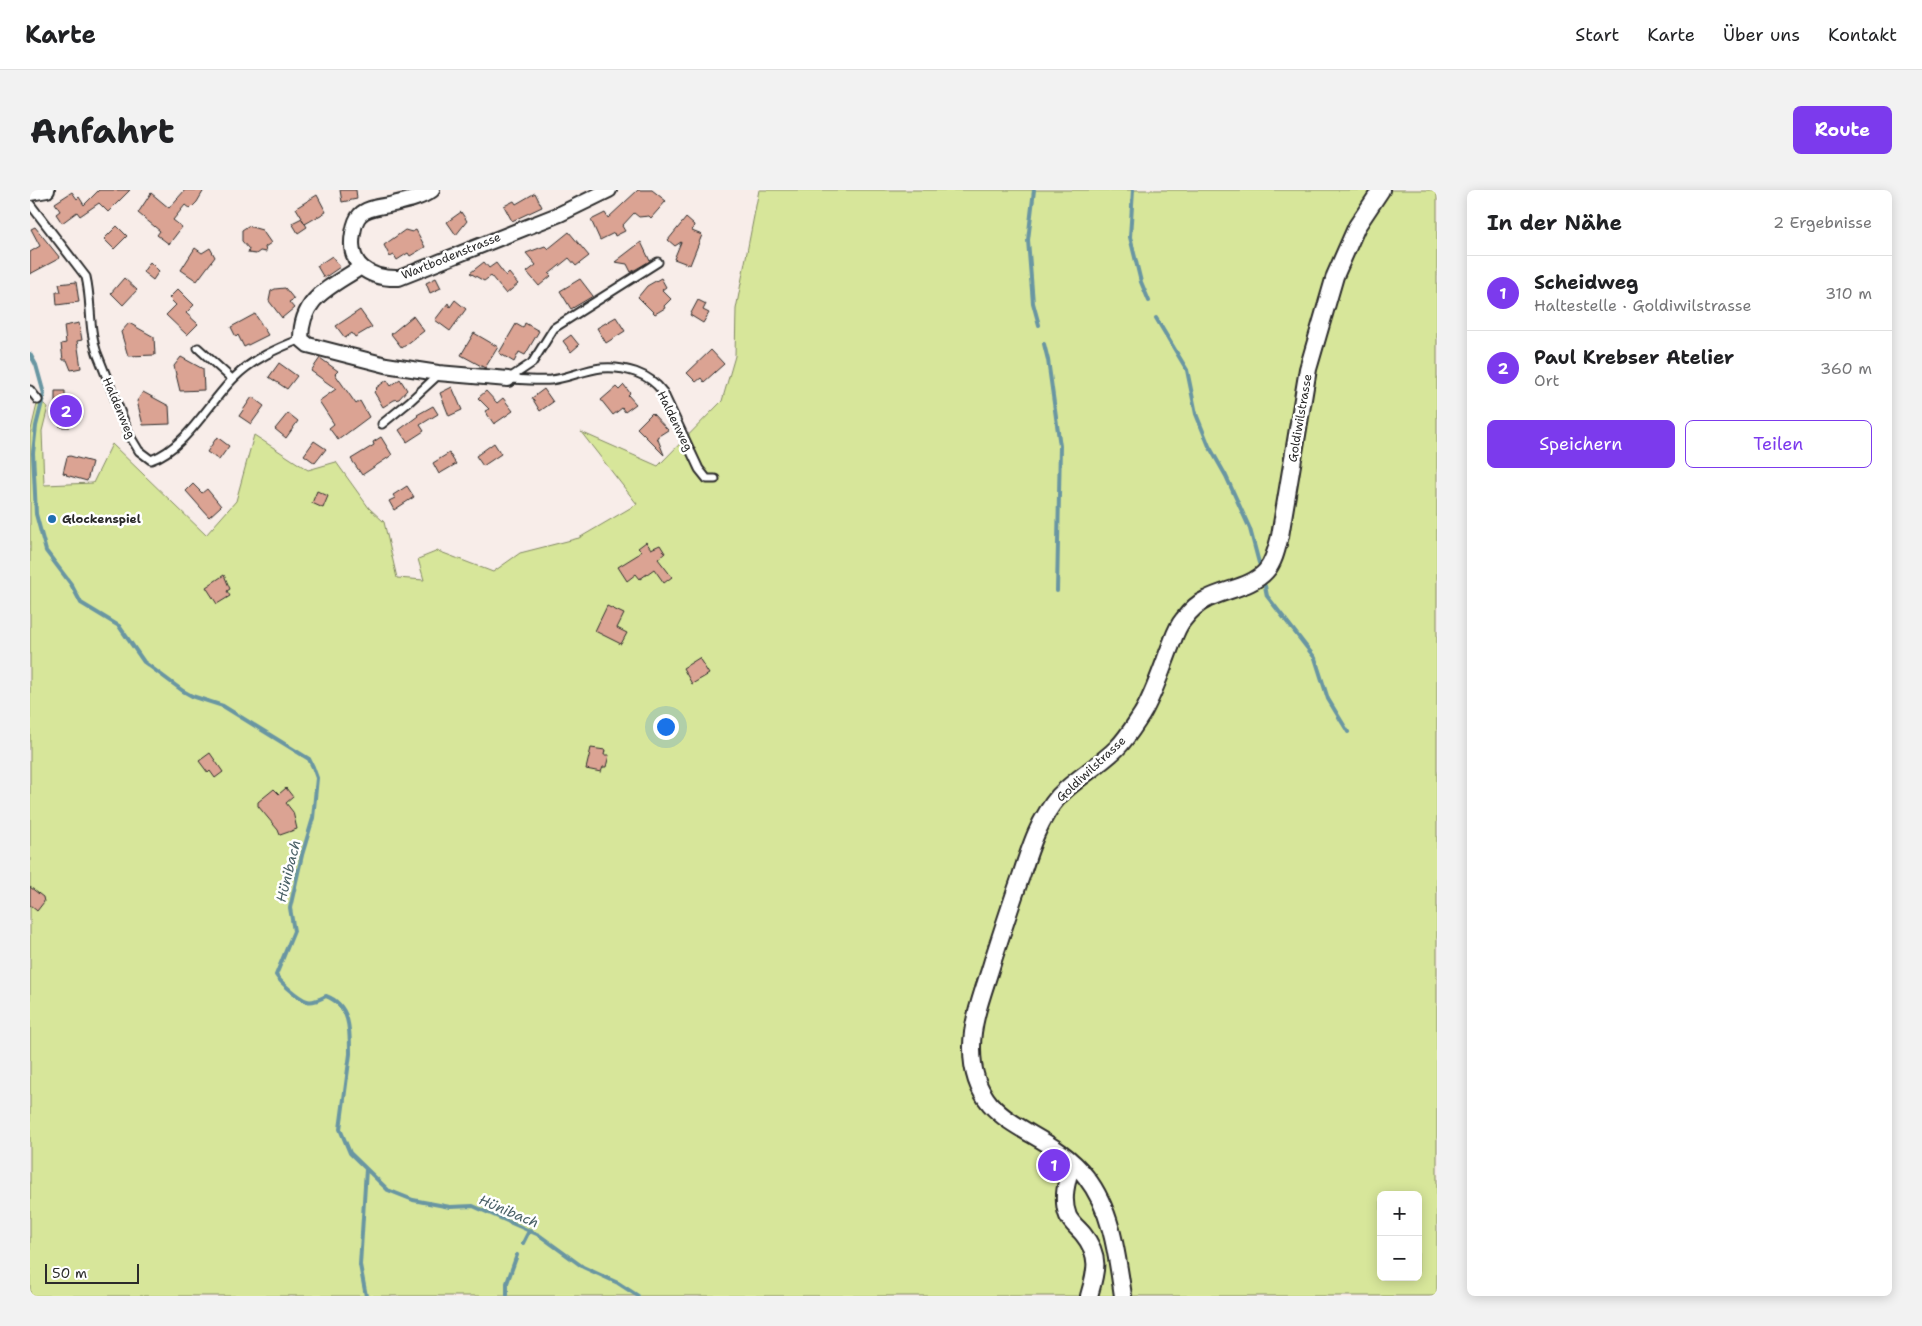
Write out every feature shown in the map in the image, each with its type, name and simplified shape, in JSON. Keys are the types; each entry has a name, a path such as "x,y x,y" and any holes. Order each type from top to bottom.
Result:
{"street":[{"path":"30,193 47,190"},
{"path":"301,339 304,314 312,300 361,268 356,261 352,240 354,227 360,214 374,208 424,196 432,190"},
{"name":"Wartbodenstrasse","path":"361,268 376,276 399,278 560,214 609,190"},
{"name":"Goldiwilstrasse","path":"1123,1296 1117,1256 1103,1202 1085,1175 1052,1146 1000,1115 989,1104 975,1077 972,1046 977,1012 1006,918 1035,834 1046,814 1058,797 1125,740 1143,712 1180,622 1206,599 1255,580 1267,570 1275,554 1280,536 1308,369 1335,276 1357,226 1381,190"},
{"name":"Haldenweg","path":"301,339 308,345 386,365 438,373 508,379"},
{"path":"1072,1163 1065,1187 1068,1217 1088,1240 1096,1257 1095,1275 1089,1296"}],"lane":[{"name":"Haldenweg","path":"30,204 86,278 92,341 130,436 139,451 151,460 158,458 170,449 196,424 232,379 245,368 277,349 301,339"},
{"path":"508,379 532,363 554,328 658,262"},
{"path":"198,348 232,379"},
{"name":"Haldenweg","path":"508,379 550,380 600,368 629,370 643,375 663,392 699,469 707,479 715,479"},
{"path":"382,424 409,402 438,373"},
{"path":"30,390 38,400"}],"green space":[{"path":"759,190 1437,190 1437,1296 30,1296 30,434 38,400 48,407 42,431 44,485 93,483 112,444 206,535 236,501 254,435 308,470 336,462 369,508 384,522 397,578 424,580 418,559 438,551 493,572 520,553 579,538 637,504 581,432 658,466 722,401 735,356 736,309"}],"building":[{"path":"99,190 130,190 108,212 99,203 80,216 77,212 62,223 56,214 60,211 55,203 72,192 77,199 79,197 84,205"},
{"path":"185,190 204,190 190,209 185,205 173,220 182,227 169,244 157,235 160,231 138,213 151,193 169,208"},
{"path":"340,190 356,190 357,199 342,202"},
{"path":"638,190 652,190 666,201 651,218 649,216 639,217 634,213 622,226 625,231 615,236 614,233 600,240 591,220 605,213 608,218"},
{"path":"535,193 542,207 512,221 504,206 514,201 516,204"},
{"path":"317,195 326,212 305,224 307,227 298,233 292,223 302,218 296,208"},
{"path":"461,212 467,221 456,235 447,222"},
{"path":"686,218 694,225 692,231 702,235 690,265 674,259 681,242 675,246 668,240"},
{"path":"117,226 127,236 114,249 104,239"},
{"path":"248,226 262,230 271,243 265,247 266,252 248,253 249,249 242,241 242,230"},
{"path":"35,227 60,258 30,274 30,252 40,246 31,229"},
{"path":"405,230 412,232 416,230 425,247 410,256 408,253 397,260 394,255 390,257 384,245"},
{"path":"569,232 589,256 576,266 569,258 549,274 551,276 539,286 527,272 536,265 526,253 545,246 548,249"},
{"path":"641,242 650,261 631,272 627,264 615,262"},
{"path":"195,248 202,253 210,248 215,257 197,281 181,270"},
{"path":"332,256 340,267 324,278 317,266"},
{"path":"150,262 159,271 153,280 143,272"},
{"path":"484,262 489,268 496,263 506,276 509,273 518,284 506,294 491,276 484,281 470,273"},
{"path":"124,278 137,290 123,305 111,293"},
{"path":"436,278 441,288 430,293 426,283"},
{"path":"661,278 666,287 662,290 671,299 664,306 665,308 655,314 638,297 647,286"},
{"path":"580,279 593,296 571,309 560,291"},
{"path":"76,282 79,302 57,305 56,292 61,292 59,284"},
{"path":"285,288 294,299 289,302 294,308 282,318 269,301 271,291"},
{"path":"178,289 194,305 186,313 198,324 187,335 166,315 176,305 169,298"},
{"path":"455,300 466,309 450,331 435,320 448,303 450,307"},
{"path":"698,300 706,304 703,310 709,313 703,323 690,315"},
{"path":"360,310 372,327 355,337 352,333 345,338 336,326"},
{"path":"255,314 268,335 244,347 238,335 236,337 231,327"},
{"path":"413,316 424,331 402,348 391,334"},
{"path":"616,317 625,331 606,343 597,328"},
{"path":"79,323 82,340 77,341 81,368 71,370 67,360 63,360 61,344 66,343 64,326"},
{"path":"129,323 154,337 155,355 128,356 121,332"},
{"path":"525,323 539,331 525,355 519,352 514,362 499,353 516,324 523,328"},
{"path":"474,333 498,347 485,368 461,355"},
{"path":"571,335 579,345 571,352 563,341"},
{"path":"711,350 724,364 704,382 701,378 696,382 687,373"},
{"path":"181,357 203,369 204,390 180,391 174,366"},
{"path":"320,358 338,371 335,374 356,404 360,401 369,417 338,440 329,428 334,424 319,401 336,389 311,371"},
{"path":"279,363 297,376 287,389 269,377"},
{"path":"400,379 407,390 399,399 383,407 374,392 376,388 387,380 391,386"},
{"path":"624,385 630,393 628,395 636,404 625,412 622,408 613,415 601,400 616,387 619,390"},
{"path":"452,387 462,410 449,416 440,393"},
{"path":"544,389 553,402 540,411 532,398"},
{"path":"55,391 65,391 65,403 83,416 69,415 69,427 60,427 60,406 55,405"},
{"path":"486,391 497,403 503,398 513,411 494,424 485,411 489,409 478,398"},
{"path":"143,392 169,406 170,424 143,425 137,401"},
{"path":"252,397 264,406 251,424 239,416"},
{"path":"433,406 438,414 420,425 424,431 407,442 399,430 417,415"},
{"path":"288,413 298,421 286,438 275,429"},
{"path":"652,413 668,430 657,437 664,455 637,428"},
{"path":"217,437 229,446 219,460 207,452"},
{"path":"381,437 392,455 362,475 351,459 374,445 373,442"},
{"path":"314,441 326,449 315,463 304,455"},
{"path":"494,443 501,454 483,466 476,456"},
{"path":"449,453 456,464 439,474 433,463"},
{"path":"70,456 92,462 87,481 63,473 67,457"},
{"path":"193,484 202,493 207,489 221,506 209,517 186,491"},
{"path":"407,486 414,497 394,510 389,501 395,498 393,495"},
{"path":"317,491 328,496 323,508 312,503"},
{"path":"646,542 651,549 660,545 665,553 658,559 672,577 664,583 654,569 640,579 636,574 627,581 618,567 639,554 641,551 638,548"},
{"path":"224,575 230,589 227,591 230,596 217,604 206,587"},
{"path":"607,606 624,614 617,628 627,633 621,644 595,631"},
{"path":"699,658 709,674 692,684 683,668"},
{"path":"591,748 605,750 604,755 609,755 606,767 603,767 601,772 586,769"},
{"path":"210,753 223,772 215,778 210,771 208,773 199,761"},
{"path":"286,788 293,797 286,803 293,812 297,829 280,835 258,806 258,802 274,789 279,794"},
{"path":"30,887 43,897 44,902 37,911 30,905"}],"waterway":[{"path":"1034,190 1028,240 1033,303 1039,325"},
{"path":"1133,190 1130,237 1141,282 1149,301"},
{"path":"1156,318 1187,370 1196,414 1209,446 1226,476 1250,529 1259,563"},
{"path":"1044,344 1060,446 1057,591"},
{"name":"Hünibach","path":"30,354 36,365 44,394 36,426 33,453 36,514 46,551 71,584 81,603 119,626 144,662 183,691 192,696 223,706 309,759 313,767 317,778 313,818 290,908 294,931 276,975 281,982 299,997 312,1001 326,996 334,1000 345,1013 349,1028 350,1054 340,1129 350,1153 388,1190 413,1200 450,1207 473,1206 539,1235 583,1267 618,1283 638,1296"},
{"path":"1265,586 1267,596 1315,658 1328,699 1348,732"},
{"path":"366,1169 360,1265 366,1296"},
{"path":"523,1243 529,1231"},
{"path":"507,1296 507,1283 517,1255"}],"place":[{"name":"Paul Krebser Atelier","path":"66,411"},
{"name":"Glockenspiel","path":"52,519"},
{"name":"Scheidweg","path":"1054,1165"}]}
